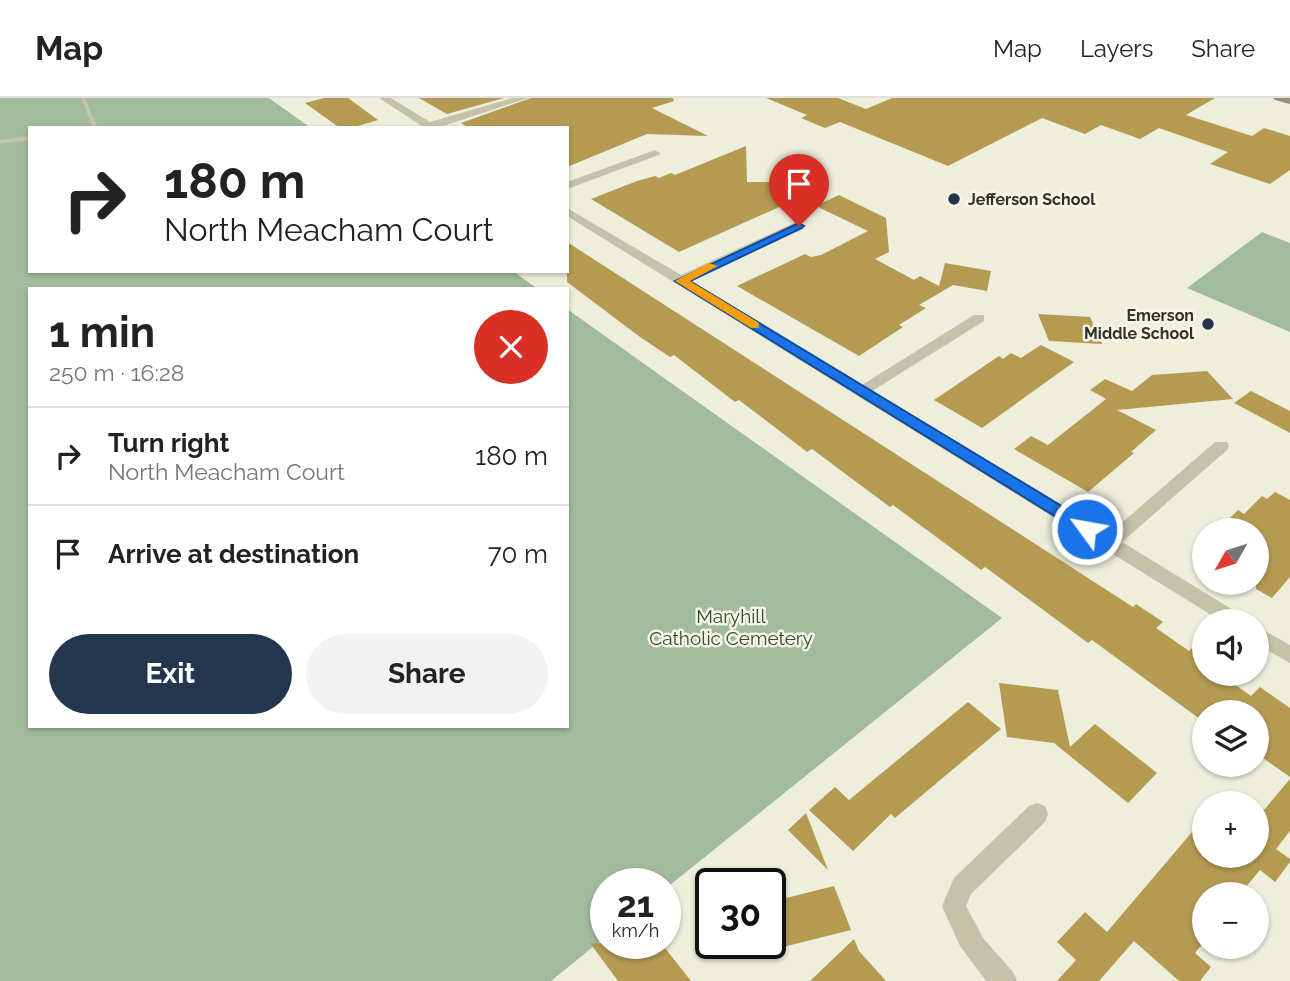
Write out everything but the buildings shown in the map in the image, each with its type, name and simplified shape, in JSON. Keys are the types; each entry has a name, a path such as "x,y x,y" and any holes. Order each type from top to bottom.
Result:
{"main road":[{"path":"1279,98 1290,101"}],"street":[{"path":"384,98 428,126"},
{"path":"433,126 523,98"},
{"path":"569,186 655,153"},
{"path":"569,212 1217,609"},
{"path":"681,281 799,226"},
{"path":"862,391 979,318"},
{"path":"1110,543 1221,446"},
{"path":"1269,642 1290,655"},
{"path":"1004,981 983,960 963,932 954,906 962,886 1037,814"}],"lane":[{"path":"83,98 95,126"},
{"path":"0,142 28,138"}],"green space":[{"name":"Maryhill Catholic Cemetery","path":"0,98 269,98 308,126 28,126 28,273 516,273 535,287 28,287 28,728 569,728 569,310 1002,618 681,876 681,868 590,868 590,949 551,981 0,981"},
{"path":"1262,232 1290,243 1290,332 1187,288"}],"slow traffic":[{"path":"713,266 681,281 755,326"}],"place":[{"name":"Jefferson School","path":"954,199"},
{"name":"Emerson Middle School","path":"1208,324"}],"route":[{"path":"799,226 681,281 1087,529"}]}
